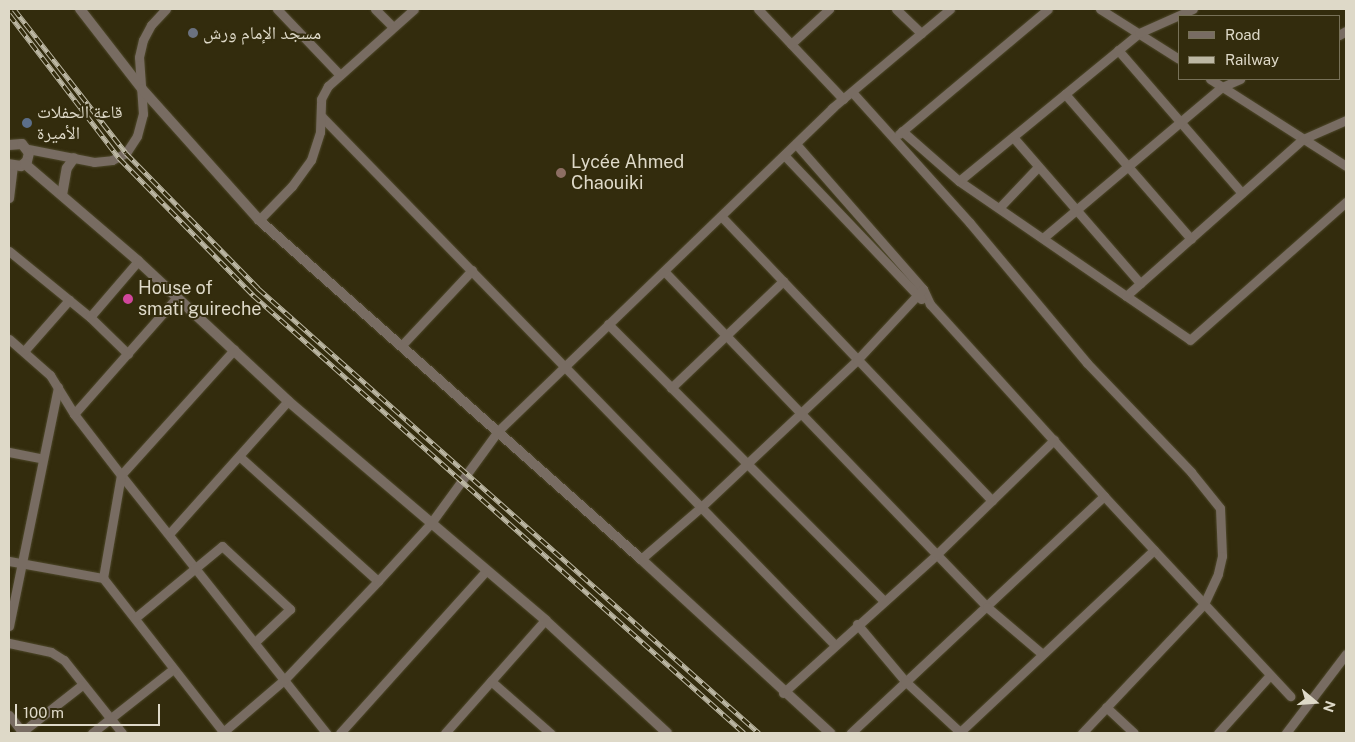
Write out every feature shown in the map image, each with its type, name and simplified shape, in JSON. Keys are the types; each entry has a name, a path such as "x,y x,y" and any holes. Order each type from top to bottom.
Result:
{"street":[{"path":"80,9 142,89 259,220 641,559 783,693 830,733"},
{"path":"9,145 18,142 28,149 103,162 126,154 141,126 142,89 139,57 143,40 151,25 166,9"},
{"path":"277,9 340,75"},
{"path":"376,9 393,27"},
{"path":"259,220 292,186 311,160 322,117 324,92 340,75 414,9"},
{"path":"758,9 843,99"},
{"path":"791,44 829,9"},
{"path":"896,9 921,33"},
{"path":"9,561 103,578 223,733 285,679 378,581 431,522 498,431 843,99 950,9"},
{"path":"894,138 1048,9"},
{"path":"1100,9 1178,58"},
{"path":"959,181 1138,33 1183,11 1193,9"},
{"path":"1118,50 1242,193"},
{"path":"1212,80 1346,166"},
{"path":"1043,238 1222,87 1238,80"},
{"path":"852,92 894,138 1087,363 1215,501 1222,519 1222,556 1216,581 1204,604 1082,733"},
{"path":"1065,94 1191,239"},
{"path":"322,117 566,366 699,509 835,645"},
{"path":"1126,296 1303,139 1346,120"},
{"path":"902,131 959,181 1190,340 1346,202"},
{"path":"1013,137 1140,284"},
{"path":"796,144 923,289 930,304 1104,496 1290,696"},
{"path":"25,164 29,157 28,149"},
{"path":"784,155 916,296 930,304"},
{"path":"62,195 67,168 74,158"},
{"path":"9,198 11,166 25,164 138,261 288,401 544,620 667,733"},
{"path":"999,208 1038,167"},
{"path":"846,221 856,212"},
{"path":"721,216 992,501"},
{"path":"9,251 90,317 128,354"},
{"path":"90,317 138,261"},
{"path":"401,346 472,270"},
{"path":"664,271 799,415 987,607 1041,653"},
{"path":"670,388 782,281"},
{"path":"641,559 746,466 857,360 923,289"},
{"path":"74,414 177,297"},
{"path":"25,350 69,300"},
{"path":"608,324 746,466 883,600"},
{"path":"9,339 25,350 58,387 74,414 121,476 285,679 326,733"},
{"path":"103,578 121,476 234,350"},
{"path":"9,626 41,458 58,387"},
{"path":"169,534 288,401"},
{"path":"783,693 883,600 936,555 1054,440"},
{"path":"9,452 41,458"},
{"path":"239,456 378,581"},
{"path":"851,733 1104,496"},
{"path":"135,618 196,570 222,546 290,609 255,642"},
{"path":"857,624 906,681 960,733 1041,653 1154,550"},
{"path":"340,733 487,570"},
{"path":"445,733 544,620"},
{"path":"9,643 42,649 58,656 122,733"},
{"path":"1286,733 1345,659"},
{"path":"92,733 173,669"},
{"path":"1218,733 1270,675"},
{"path":"491,682 550,733"},
{"path":"9,715 23,733 82,685"},
{"path":"1106,707 1134,733"}],"railway":[{"path":"14,9 126,153 258,288 759,733"},
{"path":"9,14 119,158 253,295 744,733"}],"place":[{"name":"مسجد الإمام ورش","path":"193,33"},
{"name":"قاعة الحفلات الأميرة","path":"27,123"},
{"name":"Lycée Ahmed Chaouiki","path":"561,173"},
{"name":"House of smati guireche","path":"128,299"}]}
